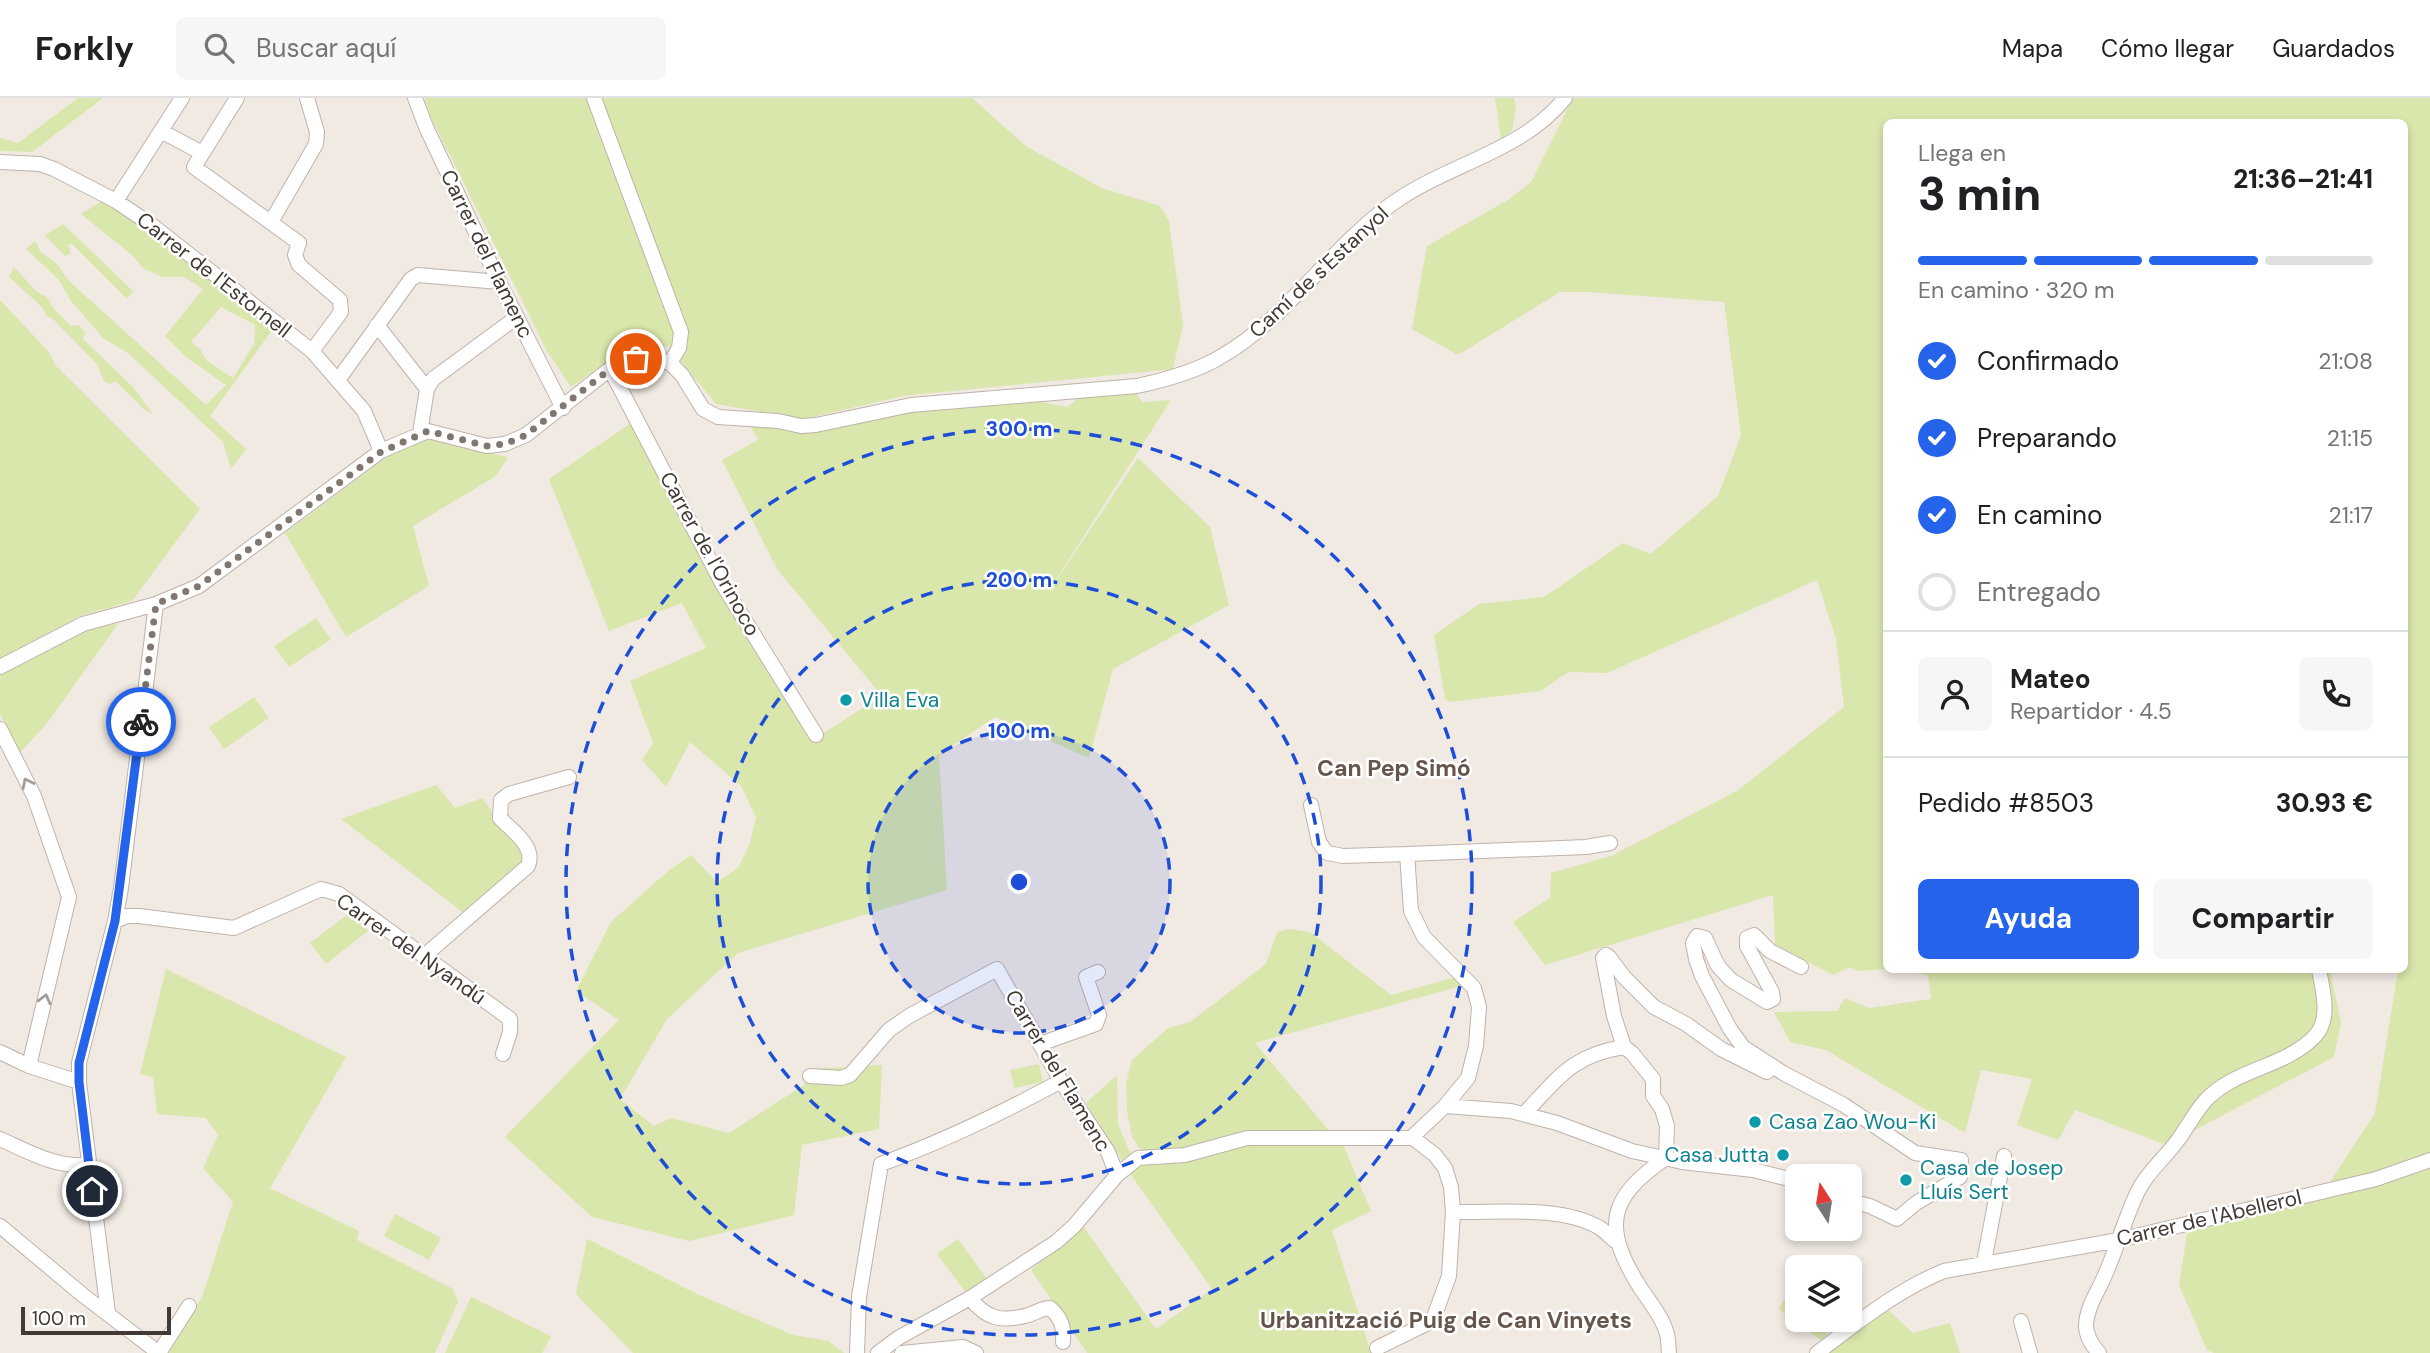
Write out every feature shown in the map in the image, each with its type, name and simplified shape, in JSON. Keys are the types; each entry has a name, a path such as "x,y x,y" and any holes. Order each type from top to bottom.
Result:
{"street":[{"path":"116,201 182,98"},
{"path":"237,98 194,167 299,243 295,255 299,265 340,300 341,312 312,351"},
{"path":"271,222 316,144 317,132 307,98"},
{"name":"Carrer del Flamenc","path":"415,98 499,282 563,408"},
{"path":"0,667 83,624 156,604 199,586 381,452 420,433 436,432 487,446 497,446 526,435 610,369 636,359 654,359 670,363 679,348 681,332 594,98"},
{"name":"Camí de s'Estanyol","path":"670,363 682,376 698,403 711,414 729,419 764,420 801,426 911,405 1137,386 1158,381 1209,363 1239,345 1270,320 1369,220 1432,179 1507,143 1556,109 1565,98"},
{"path":"162,131 202,153"},
{"name":"Carrer de l'Estornell","path":"0,162 40,164 54,169 116,201 174,242 312,351 364,411 381,452"},
{"path":"338,380 411,279 418,275 499,282"},
{"path":"420,433 427,389 433,379 517,317"},
{"path":"377,325 427,389"},
{"name":"Carrer de l'Orinoco","path":"610,369 723,585 816,735"},
{"path":"108,1313 79,1082 79,1063 115,921 156,604"},
{"path":"0,729 34,796 69,897 29,1066"},
{"path":"424,956 528,866 531,859 530,849 500,818 501,800 509,794 569,777"},
{"path":"1311,804 1319,842 1327,853 1343,856 1586,847 1610,843"},
{"path":"1407,854 1411,911 1424,937 1474,988 1479,1007 1476,1046 1468,1078 1445,1106 1411,1138"},
{"name":"Carrer del Nyandú","path":"115,921 127,916 139,916 234,928 321,889 339,894 510,1019 510,1032 503,1054"},
{"path":"1801,967 1770,951 1754,935 1747,938 1747,946 1772,992 1773,999 1767,1002 1731,980 1718,966 1705,938 1697,936 1693,943 1702,976 1743,1048 1792,1079 1844,1105 1915,1153 1961,1160 1959,1177 1916,1203 1897,1219 1862,1204"},
{"path":"1669,1353 1667,1332 1636,1281 1617,1242 1617,1209 1632,1185 1666,1158 1667,1126 1662,1109 1653,1096 1653,1079 1632,1052 1624,1047 1614,1016 1603,958 1606,955 1654,1007 1757,1068 1786,1081 1792,1079"},
{"name":"Carrer del Flamenc","path":"810,1076 841,1078 850,1074 889,1030 909,1016 997,969 1060,1081 1108,1152 1117,1175"},
{"path":"1040,1044 1096,1024 1100,1015 1086,977 1098,972"},
{"path":"2099,1353 2088,1339 2088,1309 2138,1191 2150,1171 2176,1143 2206,1101 2232,1079 2298,1050 2315,1036 2323,1024 2325,1014 2319,973"},
{"path":"1524,1114 1576,1062 1605,1050 1624,1047"},
{"path":"0,1052 29,1066 79,1082"},
{"path":"857,1353 859,1297 881,1164 936,1144 1003,1113 1060,1081"},
{"path":"1445,1106 1511,1111 1557,1123 1632,1151 1753,1170 1785,1178"},
{"path":"882,1352 1056,1242 1074,1226 1117,1175 1138,1158 1185,1155 1247,1138 1411,1138 1424,1145 1445,1168 1451,1187 1453,1212 1449,1276 1434,1317 1428,1323 1377,1348"},
{"path":"0,1139 72,1167 89,1165"},
{"path":"1984,1262 2004,1156"},
{"name":"Carrer de l'Abellerol","path":"1816,1353 1892,1298 1944,1270 2119,1240 2364,1182 2430,1160"},
{"path":"1453,1212 1555,1213 1599,1228 1617,1242"},
{"path":"0,1226 84,1296 159,1353 189,1306"},
{"path":"970,1298 981,1311 992,1317 1008,1318 1051,1308 1059,1316 1064,1328 1063,1342"},
{"path":"2021,1321 2030,1353"},
{"path":"902,1353 963,1347 976,1353"}],"green space":[{"path":"78,98 103,98 32,152 0,151 0,138 18,143"},
{"path":"425,98 972,98 1027,147 1102,188 1160,206 1169,221 1183,325 1173,369 903,396 804,419 716,404 668,346 622,352 571,387 547,351 429,113"},
{"path":"1495,98 1514,98 1516,106 1512,131 1501,139"},
{"path":"1573,98 2430,98 2430,1353 2214,1353 2207,1350 2179,1285 2188,1228 2319,1199 2375,1113 2398,973 2408,973 2408,119 1883,119 1883,969 1859,971 1850,967 1833,975 1775,945 1773,895 1545,965 1513,922 1550,898 1551,873 1611,856 1737,791 1844,707 1836,639 1817,580 1607,673 1569,672 1540,691 1449,702 1445,699 1434,635 1479,604 1544,597 1623,543 1651,554 1718,496 1741,435 1724,302 1560,292 1458,355 1412,329 1427,246 1508,200 1531,182"},
{"path":"102,201 195,265 273,329 210,416 246,449 231,469 223,442 128,353 103,338 71,301 59,280 26,249 35,241 40,251 58,265 68,280 206,405 226,385 186,357 165,336 203,289 184,277 162,277 143,268 132,255 81,214","holes":["221,307 255,325 254,344 233,378 207,361 200,349 191,342"]},
{"path":"63,224 133,291 127,299 72,244 68,245 71,253 65,256 45,235"},
{"path":"14,267 36,291 47,297 53,308 71,326 79,325 85,333 83,339 133,387 153,414 145,410 115,381 110,384 104,381 97,364 9,277"},
{"path":"0,300 49,352 56,366 200,509 132,601 80,616 0,660"},
{"path":"1135,392 1142,402 1171,400 1039,606 1138,458 1210,527 1229,605 1113,669 1089,758 995,717 939,755 947,890 738,953 667,1019 620,1099 654,1126 671,1118 729,1133 804,1085 808,1069 882,1065 879,1129 802,1145 794,1215 689,1241 592,1217 505,1137 619,1020 576,991 611,922 668,871 691,855 717,882 738,868 750,843 756,817 741,786 690,742 666,787 642,760 653,743 630,681 706,648 682,603 609,631 549,479 634,421 814,739 882,696 777,569 722,460 758,440 750,425 813,433 904,411 1035,401 1068,407 1081,396"},
{"path":"428,439 508,457 496,476 413,526 429,586 346,637 285,533 391,454"},
{"path":"316,618 331,639 289,667 274,646"},
{"path":"118,624 48,722 20,753 0,714 0,674 82,630"},
{"path":"254,697 269,718 224,749 209,727"},
{"path":"436,785 455,808 482,798 527,858 465,914 341,819"},
{"path":"352,911 368,931 326,964 310,943"},
{"path":"1289,929 1310,932 1391,995 1456,977 1465,985 1255,1043 1330,1132 1243,1133 1191,1148 1141,1151 1132,1137 1127,1111 1126,1084 1132,1060 1168,1028 1190,1022 1266,964 1277,932"},
{"path":"166,969 346,1057 270,1188 359,1231 357,1240 453,1289 458,1302 435,1353 169,1353 202,1297 233,1202 203,1168 218,1135 206,1118 157,1114 153,1077 140,1074"},
{"path":"1917,973 2331,973 2341,1022 2334,1057 2166,1145 2075,1110 2058,1140 2017,1125 2032,1079 1981,1070 1965,1133 1826,1050 1790,1042 1774,1012 1837,1011 1845,998 1869,1008 1931,999 1928,975"},
{"path":"1039,1064 1043,1082 1014,1088 1010,1070"},
{"path":"1117,1075 1118,1124 1131,1155 1123,1162 1086,1103"},
{"path":"1262,1142 1343,1144 1371,1211 1332,1230 1371,1353 1087,1353 1031,1270 1083,1226 1156,1329 1212,1289 1129,1172 1144,1163"},
{"path":"395,1214 441,1238 429,1260 384,1236"},
{"path":"587,1239 697,1294 793,1335 828,1341 844,1353 633,1353 576,1294"},
{"path":"958,1239 987,1279 967,1294 937,1254"},
{"path":"471,1297 551,1336 542,1353 445,1353"},
{"path":"1785,1299 1785,1314 1778,1309"},
{"path":"1888,1310 1913,1333 1950,1323 1960,1353 1826,1353 1856,1332 1862,1332 1862,1328"},
{"path":"1810,1332 1828,1332 1822,1341"}],"way so far":[{"path":"141,722 156,604 199,586 381,452 428,431 487,446 505,444 526,435 610,369 636,359"}],"place":[{"name":"Villa Eva","path":"846,700"},
{"name":"Casa Zao Wou-Ki","path":"1755,1122"},
{"name":"Casa Jutta","path":"1783,1155"},
{"name":"Casa de Josep Lluís Sert","path":"1906,1180"}],"district":[{"name":"Can Pep Simó","path":"1394,768"},
{"name":"Urbanització Puig de Can Vinyets","path":"1446,1320"}],"route":[{"path":"92,1191 79,1063 121,888 141,722"}]}
